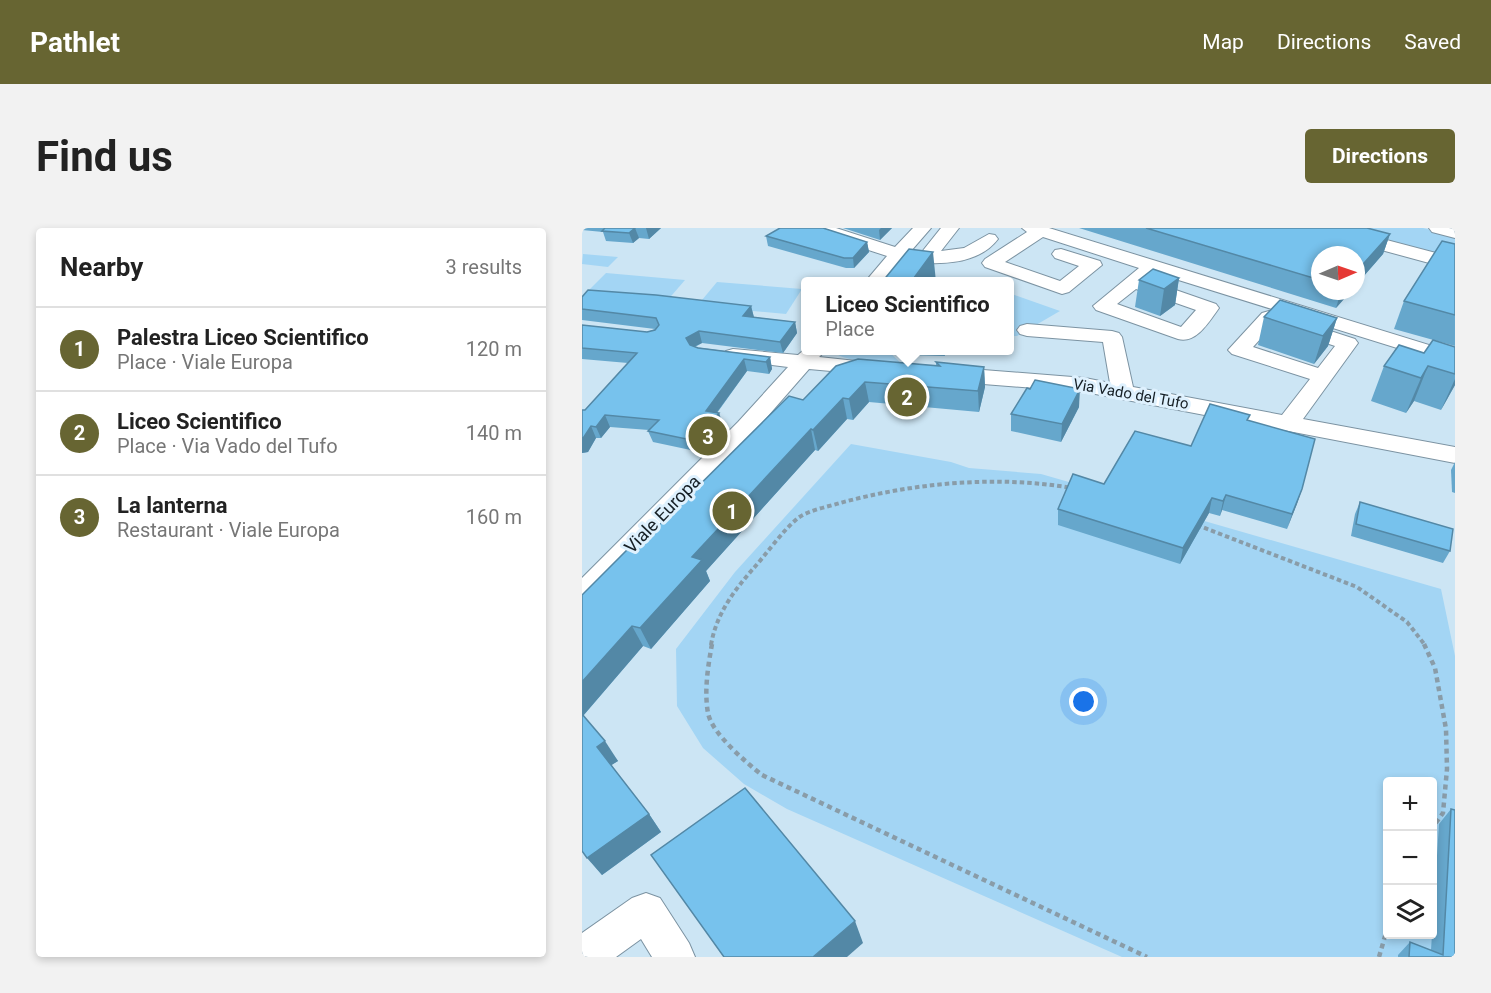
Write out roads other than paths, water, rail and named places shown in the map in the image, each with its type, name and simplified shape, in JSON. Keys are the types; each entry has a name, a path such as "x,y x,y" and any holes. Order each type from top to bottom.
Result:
{"street":[{"path":"819,228 899,254 926,259 969,253 996,233"},
{"path":"878,277 922,228"},
{"path":"1321,228 1455,264"},
{"path":"926,259 949,229 996,233"},
{"path":"1032,234 1153,266 1455,360"},
{"path":"1134,282 1153,266"},
{"path":"1027,330 1112,337 1123,392"},
{"path":"713,352 808,357 897,371"},
{"name":"Viale Europa","path":"582,596 746,428 808,357"},
{"name":"Via Vado del Tufo","path":"920,372 1085,385 1455,455"},
{"path":"1287,424 1323,376"},
{"path":"582,957 646,912 675,957"}],"place":[{"name":"Liceo Scientifico","path":"907,397"},
{"name":"La lanterna","path":"708,436"},
{"name":"Palestra Liceo Scientifico","path":"732,511"}]}
